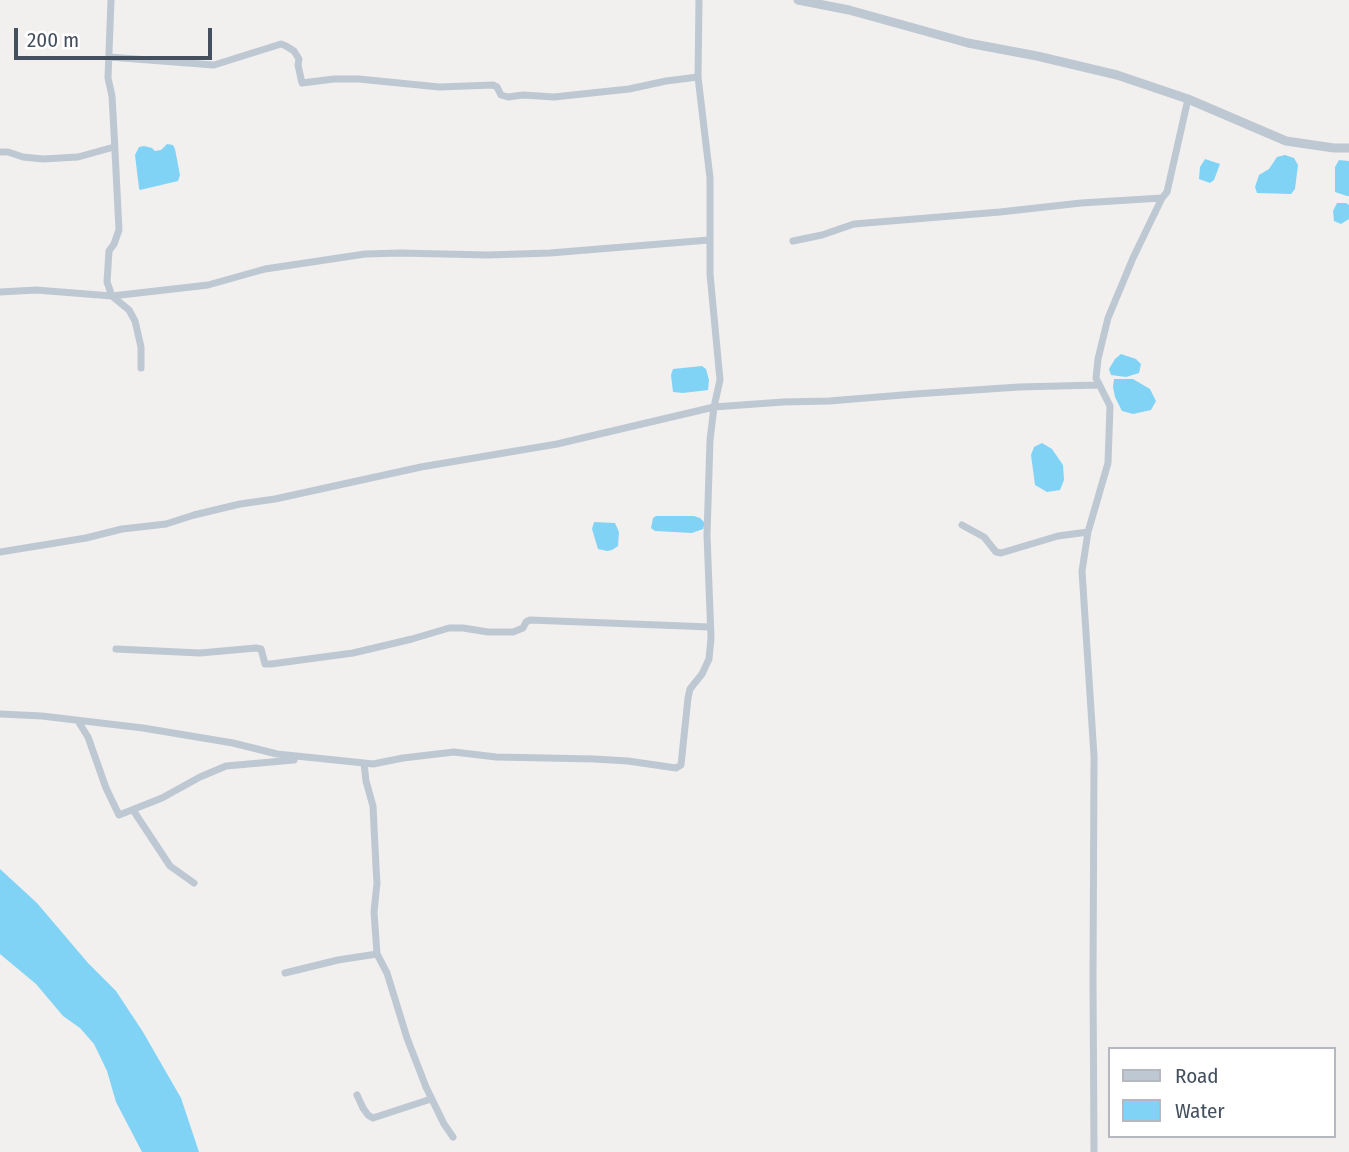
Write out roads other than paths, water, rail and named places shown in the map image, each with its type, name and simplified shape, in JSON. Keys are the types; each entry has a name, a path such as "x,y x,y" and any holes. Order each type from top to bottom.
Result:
{"street":[{"path":"111,0 108,78 112,96 119,230 109,251 107,282 112,296 128,310 135,321 141,346 141,368"},
{"path":"0,714 43,716 204,738 277,754 373,764 454,752 496,757 628,761 676,768 681,765 690,689 702,674 709,659 711,638 707,535 710,440 720,380 712,309 710,178 698,77 699,0"},
{"path":"798,0 849,10 968,43 1037,55 1117,75 1188,99 1286,141 1349,148"},
{"path":"109,57 214,65 281,44 294,51 299,59 302,83 359,79 439,87 493,85 502,95 508,97 554,97 629,89 698,77"},
{"path":"1094,1152 1094,755 1083,571 1088,532 1108,463 1110,406 1096,378 1108,318 1133,258 1167,192 1188,99"},
{"path":"0,152 43,159 78,157 114,147"},
{"path":"793,242 854,224 1162,198"},
{"path":"0,292 37,290 112,296 208,285 265,269 365,254 529,254 709,240"},
{"path":"0,552 166,523 240,504 275,499 421,467 557,444 714,407 1031,386 1099,385"},
{"path":"962,526 984,537 996,552 1001,553 1058,536 1088,532"},
{"path":"116,649 200,653 256,648 261,649 265,664 271,664 353,653 449,628 513,632 523,628 530,620 710,627"},
{"path":"78,721 88,737 100,774 119,815 162,798 226,766 308,758"},
{"path":"364,763 373,806 377,954 387,973 407,1038 431,1099 453,1137"},
{"path":"133,810 170,866 194,883"},
{"path":"285,974 338,960 377,954"},
{"path":"358,1096 363,1108 373,1118 431,1099"}],"water":[{"path":"167,144 173,145 175,149 180,175 178,181 140,190 135,155 139,147 152,148 155,151 161,150"},
{"path":"1285,155 1294,158 1298,165 1295,189 1291,194 1257,193 1255,187 1259,175 1269,169 1277,157"},
{"path":"1205,159 1220,164 1214,180 1210,183 1199,179 1200,167"},
{"path":"1339,160 1349,161 1349,196 1335,192 1335,167"},
{"path":"1337,203 1349,205 1349,219 1341,224 1334,221 1333,211"},
{"path":"1121,354 1136,359 1141,364 1139,373 1126,377 1111,375 1109,369"},
{"path":"702,366 706,369 709,380 708,390 673,392 673,369"},
{"path":"1114,379 1133,379 1150,389 1156,401 1151,410 1133,414 1122,411 1115,397"},
{"path":"1042,443 1052,449 1063,465 1064,480 1060,490 1047,492 1035,485 1031,455 1034,447"},
{"path":"656,516 694,516 705,523 703,529 692,533 655,531 651,528"},
{"path":"594,522 615,523 619,532 618,546 607,551 598,549 592,529"},
{"path":"0,869 37,903 88,963 116,991 181,1098 199,1152 142,1152 116,1102 107,1071 94,1044 80,1028 63,1016 36,984 0,954"}]}
